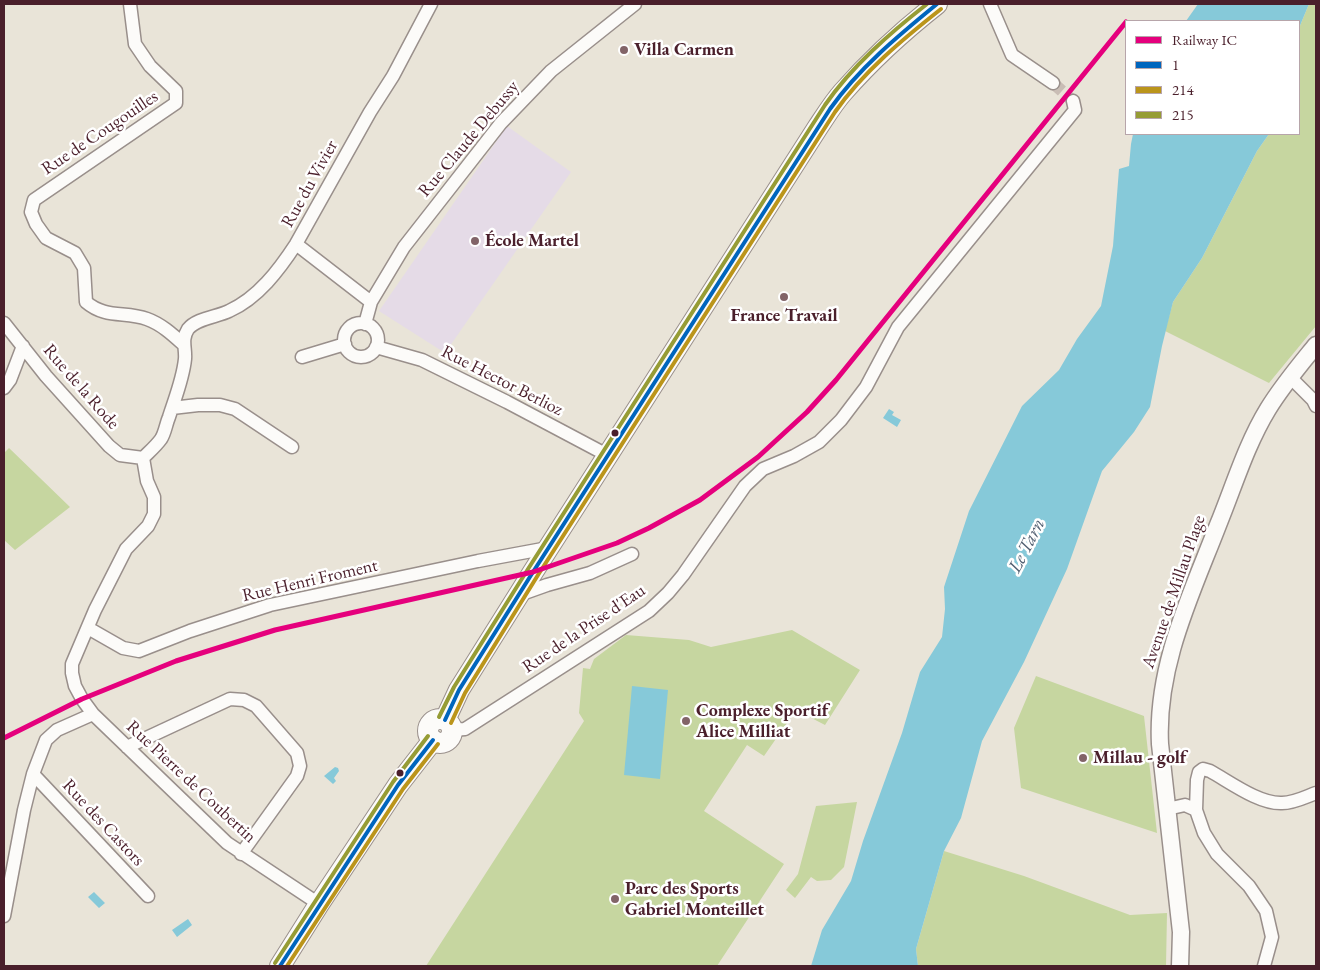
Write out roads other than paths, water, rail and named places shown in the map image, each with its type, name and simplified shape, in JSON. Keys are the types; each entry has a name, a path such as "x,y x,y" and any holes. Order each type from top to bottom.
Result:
{"main road":[{"path":"280,966 398,785 433,740 428,732 431,723 435,720 448,725 459,690 813,134 842,93 865,68 934,5"}],"street":[{"name":"Rue de Cougouilles","path":"130,4 135,44 150,66 176,91 176,103 34,200 31,212 36,224 46,238 75,253 84,268 86,302 95,309 114,314 145,318 162,326 183,344"},
{"name":"Rue du Vivier","path":"183,344 184,337 189,328 195,323 230,311 260,290 296,244 370,112 393,76 431,4"},
{"name":"Rue Claude Debussy","path":"365,324 371,302 404,247 501,123 551,71 635,4"},
{"path":"990,4 1012,54 1053,83"},
{"name":"Rue de la Prise d'Eau","path":"448,725 465,729 649,611 668,593 683,575 745,486 763,469 794,456 819,442 841,420 866,387 898,327 1074,110 1073,101"},
{"path":"296,244 371,302"},
{"name":"Rue de la Rode","path":"4,323 46,376 109,446 120,455 143,458"},
{"path":"360,323 365,324 370,326 376,333 378,342 369,355 359,357 350,352 345,344 346,332 349,328 360,323"},
{"path":"143,458 161,438 172,408 182,378 186,357 183,344"},
{"path":"302,357 345,344"},
{"name":"Avenue de Millau Plage","path":"1180,966 1180,932 1161,766 1159,730 1163,685 1173,644 1250,442 1268,408 1316,345"},
{"path":"4,388 10,380 23,346"},
{"name":"Rue Hector Berlioz","path":"376,347 422,360 607,455"},
{"path":"1290,377 1313,400 1316,406"},
{"path":"172,408 220,405 235,409 292,447"},
{"name":"Rue Pierre de Coubertin","path":"143,458 147,481 154,497 154,514 148,526 126,549 95,610 72,664 72,673 78,693 93,714 227,843 319,904"},
{"name":"Rue Henri Froment","path":"88,628 123,648 139,651 190,631 270,605 548,548"},
{"path":"519,595 590,573 632,554"},
{"path":"127,747 230,699 244,700 256,706 297,753 300,766 297,776 241,854"},
{"path":"4,916 24,810 33,774 46,740 57,730 93,714"},
{"path":"1264,966 1272,937 1266,911 1249,886 1217,854 1204,833 1196,810 1199,772 1203,769 1210,771 1270,802 1282,804 1297,801 1316,793"},
{"name":"Rue des Castors","path":"33,774 148,896"},
{"path":"1167,808 1185,805 1196,810"}],"water":[{"path":"1198,4 1309,4 1300,26 1300,20 1187,20"},
{"name":"Le Tarn","path":"1133,135 1268,135 1257,151 1202,258 1173,302 1150,407 1134,432 1102,471 1067,569 1024,662 982,741 961,818 944,851 916,949 918,966 811,966 822,930 851,881 863,841 902,733 920,672 942,637 945,609 944,587 969,511 1022,406 1059,370 1077,339 1101,306 1113,246 1119,169 1129,166"},
{"path":"889,409 894,412 892,415 901,420 897,427 883,418"},
{"path":"632,686 668,690 660,779 624,775"},
{"path":"335,767 339,771 334,778 336,781 333,784 324,776"},
{"path":"94,892 105,903 99,908 88,897"},
{"path":"188,919 192,925 177,937 172,930"}],"tunnel":[{"path":"1053,83 1073,101"}],"rail line":[{"name":"IC","path":"4,738 82,699 176,661 275,630 533,572 617,543 700,500 758,457 807,412 836,380 1125,23"}],"place":[{"name":"Villa Carmen","path":"624,50"},
{"name":"École Martel","path":"475,241"},
{"name":"France Travail","path":"784,297"},
{"name":"Complexe Sportif Alice Milliat","path":"686,721"},
{"name":"Millau - golf","path":"1083,758"},
{"name":"Parc des Sports Gabriel Monteillet","path":"615,899"}]}
